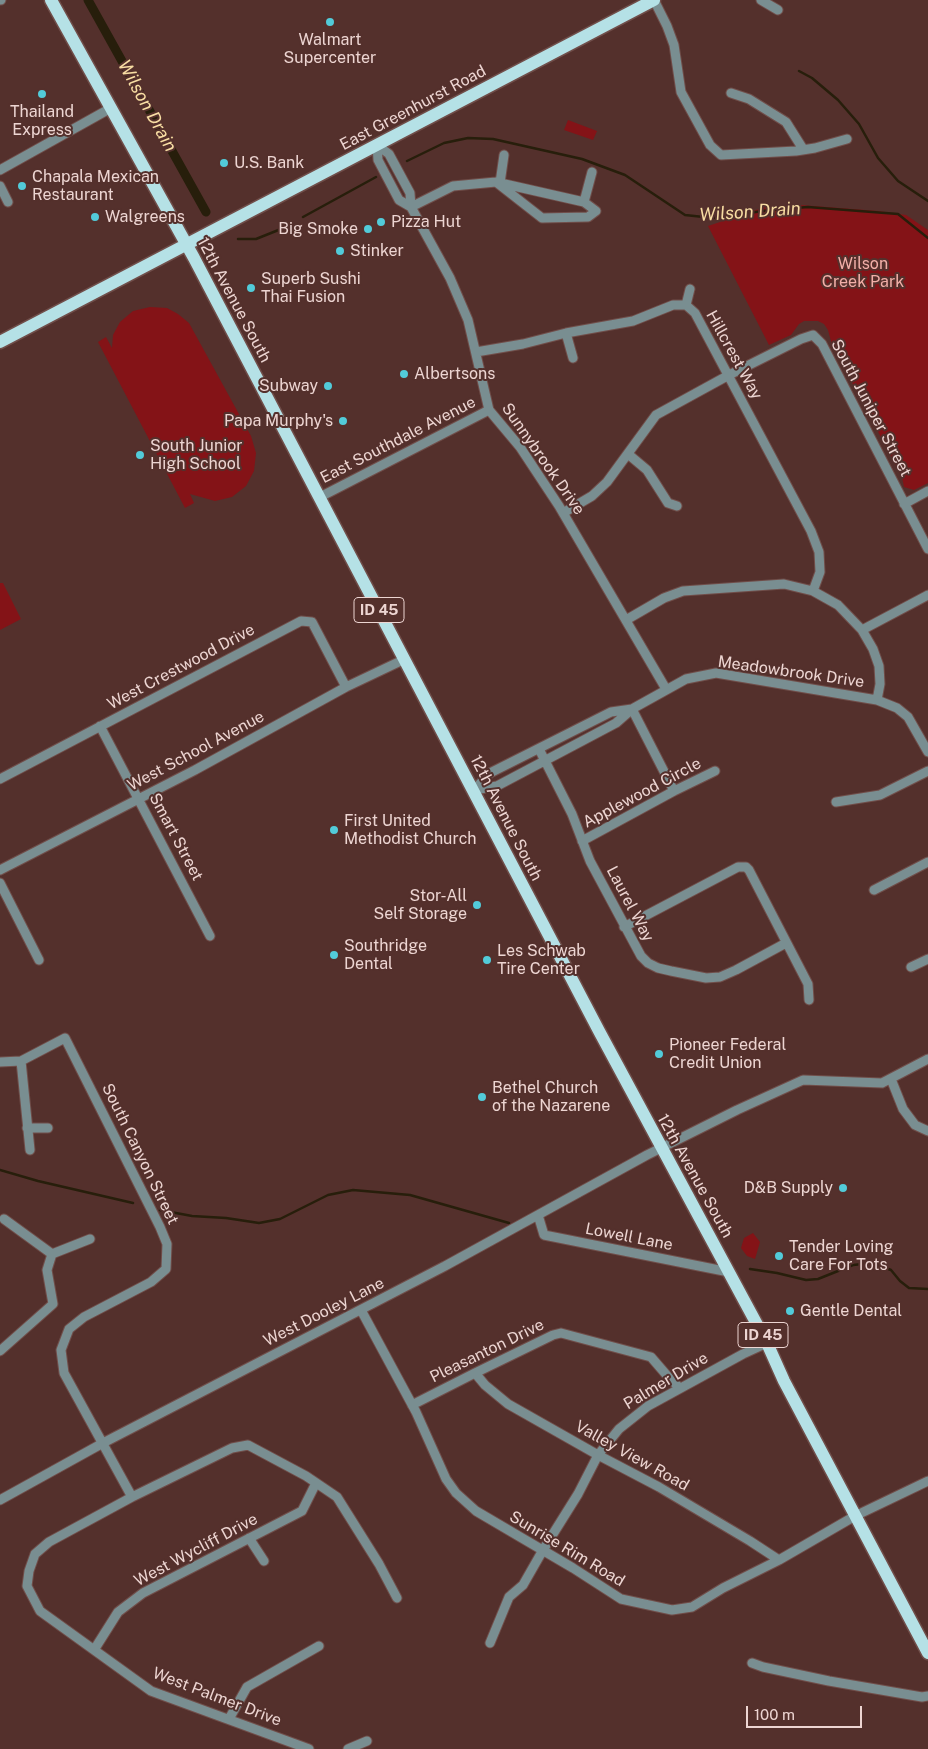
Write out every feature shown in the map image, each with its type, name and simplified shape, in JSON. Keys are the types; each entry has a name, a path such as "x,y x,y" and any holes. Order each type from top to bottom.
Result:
{"main road":[{"name":"12th Avenue South","path":"51,0 187,244 661,1148 767,1343 784,1381 928,1653"},
{"name":"East Greenhurst Road","path":"0,342 654,0"}],"street":[{"path":"654,0 674,45 681,92 710,145 721,155 796,151 816,148 847,139"},
{"path":"761,0 778,10"},
{"path":"730,93 750,99 786,122 803,149"},
{"path":"0,170 111,108"},
{"name":"Sunnybrook Drive","path":"377,145 389,154 410,194 411,207 450,278 468,320 489,410 520,447 564,513 666,689"},
{"path":"498,183 504,155"},
{"path":"584,202 592,172"},
{"path":"411,207 453,186 498,183 584,202 596,212 588,217 542,218 498,183"},
{"path":"0,186 8,202"},
{"path":"686,305 690,290"},
{"name":"Hillcrest Way","path":"476,352 633,321 673,305 686,305 695,313 811,531 819,552 820,572 813,591"},
{"path":"566,333 573,358"},
{"name":"South Juniper Street","path":"729,375 801,339 814,335 822,344 928,549"},
{"path":"564,513 602,488 656,415 729,375"},
{"name":"East Southdale Avenue","path":"320,497 489,410"},
{"path":"628,454 647,470 668,503 677,506"},
{"path":"904,504 928,492"},
{"path":"626,620 664,598 683,591 784,584 813,591 838,605 862,630 873,649 879,666 880,684 877,700"},
{"path":"862,630 928,595"},
{"name":"West Crestwood Drive","path":"0,779 301,621 312,622 346,687"},
{"name":"West School Avenue","path":"0,870 195,770 346,687 405,659"},
{"name":"Meadowbrook Drive","path":"474,790 497,786 616,724 632,709 686,679 716,673 877,700 897,708 908,717 928,752"},
{"path":"632,709 674,791"},
{"name":"Meadowbrook Drive","path":"474,790 490,773 611,712 632,709"},
{"name":"Smart Street","path":"100,726 210,936"},
{"name":"Laurel Way","path":"539,748 572,814 590,861 640,956 648,963 658,968 706,978 720,976 736,970 786,943"},
{"name":"Applewood Circle","path":"582,841 715,771"},
{"path":"836,802 880,795 928,771"},
{"path":"874,890 928,862"},
{"path":"624,927 738,867 746,867 808,984 809,1000"},
{"path":"0,883 39,960"},
{"path":"911,967 928,959"},
{"name":"South Canyon Street","path":"20,1061 65,1038 167,1244 166,1269 151,1282 84,1317 69,1330 61,1350 64,1373 132,1497"},
{"name":"West Dooley Lane","path":"0,1500 103,1443 445,1266 661,1148 737,1110 803,1080 882,1083 928,1059"},
{"path":"0,1062 20,1061 30,1150"},
{"path":"890,1079 903,1109 915,1125 928,1131"},
{"path":"28,1128 48,1128"},
{"name":"Lowell Lane","path":"538,1215 544,1235 729,1272"},
{"path":"4,1219 52,1254"},
{"path":"0,1351 53,1304 47,1270 52,1254 90,1238"},
{"name":"Sunrise Rim Road","path":"360,1310 412,1405 446,1479 456,1493 476,1511 621,1599 672,1610 692,1607 855,1516 928,1481"},
{"name":"Pleasanton Drive","path":"412,1405 474,1373 553,1335 561,1333 651,1357 680,1388"},
{"name":"Palmer Drive","path":"490,1643 509,1597 523,1585 542,1550 578,1494 598,1455 627,1421 648,1406 680,1388 767,1343"},
{"name":"Valley View Road","path":"474,1373 508,1404 659,1487 779,1560"},
{"path":"132,1497 232,1448 248,1445 337,1497 379,1564 397,1598"},
{"name":"West Wycliff Drive","path":"94,1650 118,1612 143,1593 302,1512 316,1483"},
{"name":"West Palmer Drive","path":"132,1497 49,1542 35,1554 29,1571 27,1586 40,1611 151,1691 308,1749"},
{"path":"249,1538 264,1561"},
{"path":"229,1719 247,1687 319,1646"},
{"path":"752,1663 763,1667 829,1680 922,1697 928,1696"},
{"path":"348,1749 368,1741"}],"green space":[{"path":"568,120 597,131 593,140 564,130"},
{"name":"Wilson Creek Park","path":"800,205 906,215 928,230 928,483 914,490 904,487 902,477 832,345 828,330 824,324 818,321 804,321 799,324 791,335 769,345 708,226 768,206"},
{"path":"150,307 167,308 189,323 251,436 256,453 254,471 246,486 232,497 215,501 190,494 194,503 185,508 98,342 106,337 112,348 113,335 120,322 133,311"},
{"path":"0,583 3,583 21,619 0,630"},
{"path":"753,1233 760,1242 755,1259 747,1256 741,1248 744,1238"}],"waterway":[{"name":"Wilson Drain","path":"88,0 206,212"},
{"path":"799,71 812,78 838,100 859,124 878,158 898,181 928,201"},
{"name":"Wilson Drain","path":"407,161 444,143 468,138 493,139 582,159 625,175 685,215 713,218 808,207 898,214 928,238"},
{"name":"Wilson Drain","path":"303,217 376,177"},
{"name":"Wilson Drain","path":"238,239 256,239 286,227"},
{"path":"0,1170 38,1181 133,1203"},
{"path":"160,1210 192,1216 226,1218 259,1223 280,1219 328,1195 353,1190 410,1195 509,1223"},
{"path":"750,1269 806,1280 818,1279 853,1265 873,1263 891,1270 909,1288 928,1289"}],"place":[{"name":"Walmart Supercenter","path":"330,22"},
{"name":"Thailand Express","path":"42,94"},
{"name":"U.S. Bank","path":"224,163"},
{"name":"Chapala Mexican Restaurant","path":"22,186"},
{"name":"Walgreens","path":"95,217"},
{"name":"Pizza Hut","path":"381,222"},
{"name":"Big Smoke","path":"368,229"},
{"name":"Stinker","path":"340,251"},
{"name":"Superb Sushi Thai Fusion","path":"251,288"},
{"name":"Albertsons","path":"404,374"},
{"name":"Subway","path":"328,386"},
{"name":"Papa Murphy's","path":"343,421"},
{"name":"South Junior High School","path":"140,455"},
{"name":"First United Methodist Church","path":"334,830"},
{"name":"Stor-All Self Storage","path":"477,905"},
{"name":"Southridge Dental","path":"334,955"},
{"name":"Les Schwab Tire Center","path":"487,960"},
{"name":"Pioneer Federal Credit Union","path":"659,1054"},
{"name":"Bethel Church of the Nazarene","path":"482,1097"},
{"name":"D&B Supply","path":"843,1188"},
{"name":"Tender Loving Care For Tots","path":"779,1256"},
{"name":"Gentle Dental","path":"790,1311"}]}
